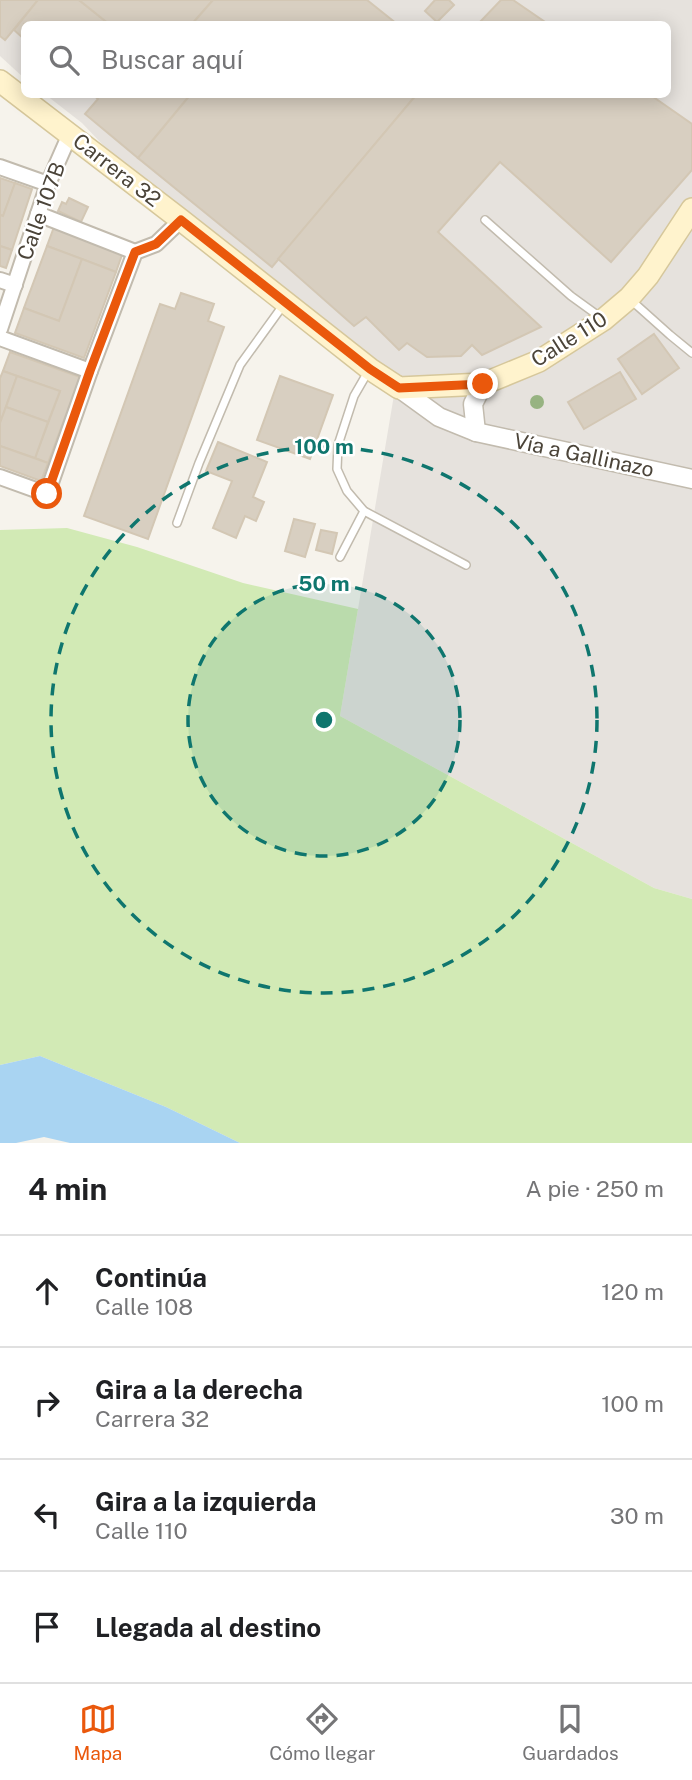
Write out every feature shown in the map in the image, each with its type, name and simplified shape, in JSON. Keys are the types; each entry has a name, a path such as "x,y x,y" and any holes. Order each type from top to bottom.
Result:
{"main road":[{"name":"Carrera 32","path":"0,81 21,97"},
{"name":"Carrera 32","path":"22,98 370,369 399,388"},
{"name":"Calle 110","path":"399,388 483,384 539,361 603,320 629,298 648,276 692,209"}],"street":[{"name":"Calle 107B","path":"0,329 48,184 70,134"},
{"path":"0,167 48,184"},
{"path":"38,214 135,252 156,244 181,220"},
{"path":"0,477 47,494 135,252"},
{"path":"0,280 15,285"},
{"path":"0,338 90,371"},
{"path":"476,432 473,404 483,384"},
{"name":"Vía a Gallinazo","path":"399,388 439,417 476,432 692,479"}],"lane":[{"path":"485,220 571,296 603,320"},
{"path":"629,298 692,353"},
{"path":"177,523 240,365 285,303"},
{"path":"370,369 354,396 338,445 337,469 347,491 364,511 466,565"},
{"path":"340,557 364,511"}],"shaded area":[{"path":"0,0 692,0 692,899 654,888 340,716 395,389 178,224 82,123 50,98 671,98 671,21 21,21 21,75 0,56"}],"green space":[{"path":"67,528 137,547 243,583 358,609 340,716 654,888 692,899 692,1143 240,1143 166,1107 40,1056 0,1065 0,530"}],"water":[{"path":"40,1056 166,1107 240,1143 70,1143 44,1137 16,1143 0,1143 0,1065"}],"building":[{"path":"0,0 38,0 5,40 0,36"},
{"path":"38,0 79,0 105,21 21,21"},
{"path":"79,0 213,0 195,21 105,21"},
{"path":"213,0 367,0 393,21 195,21"},
{"path":"435,0 449,0 454,5 438,21 425,11"},
{"path":"501,0 513,0 544,21 481,21"},
{"path":"21,21 21,36 14,30"},
{"path":"188,98 138,158 85,114 98,99"},
{"path":"188,98 414,98 272,267 138,158"},
{"path":"414,98 655,98 692,124 692,170 611,262 500,162 438,232 541,327 482,355 472,345 461,356 427,357 407,343 399,350 366,317 354,326 278,259"},
{"path":"0,178 15,183 3,216 0,215"},
{"path":"15,183 32,189 12,250 0,246 0,215 3,216"},
{"path":"69,198 88,207 81,222 58,211 62,202 66,204"},
{"path":"54,227 123,252 116,272 47,246"},
{"path":"0,246 12,250 6,268 0,266"},
{"path":"47,246 82,259 59,321 24,308"},
{"path":"82,259 116,272 84,358 15,333 24,308 59,321"},
{"path":"181,293 214,304 208,321 224,327 148,539 84,516 160,304 175,309"},
{"path":"654,334 679,368 642,394 618,359"},
{"path":"10,352 80,377 48,463 35,458 60,391 3,371"},
{"path":"3,371 17,376 0,423 0,378"},
{"path":"620,372 636,399 584,429 568,402"},
{"path":"17,376 60,391 48,422 6,407"},
{"path":"280,376 333,395 310,459 257,440"},
{"path":"6,407 48,422 35,458 0,446 0,423"},
{"path":"218,442 267,462 253,497 264,502 256,521 245,516 236,538 213,528 232,481 206,471"},
{"path":"0,446 48,463 41,481 0,466"},
{"path":"294,519 315,524 305,557 285,551"},
{"path":"321,530 337,533 332,554 316,550"}],"route":[{"path":"47,494 135,252 156,244 181,220 370,369 399,388 483,384"}]}
